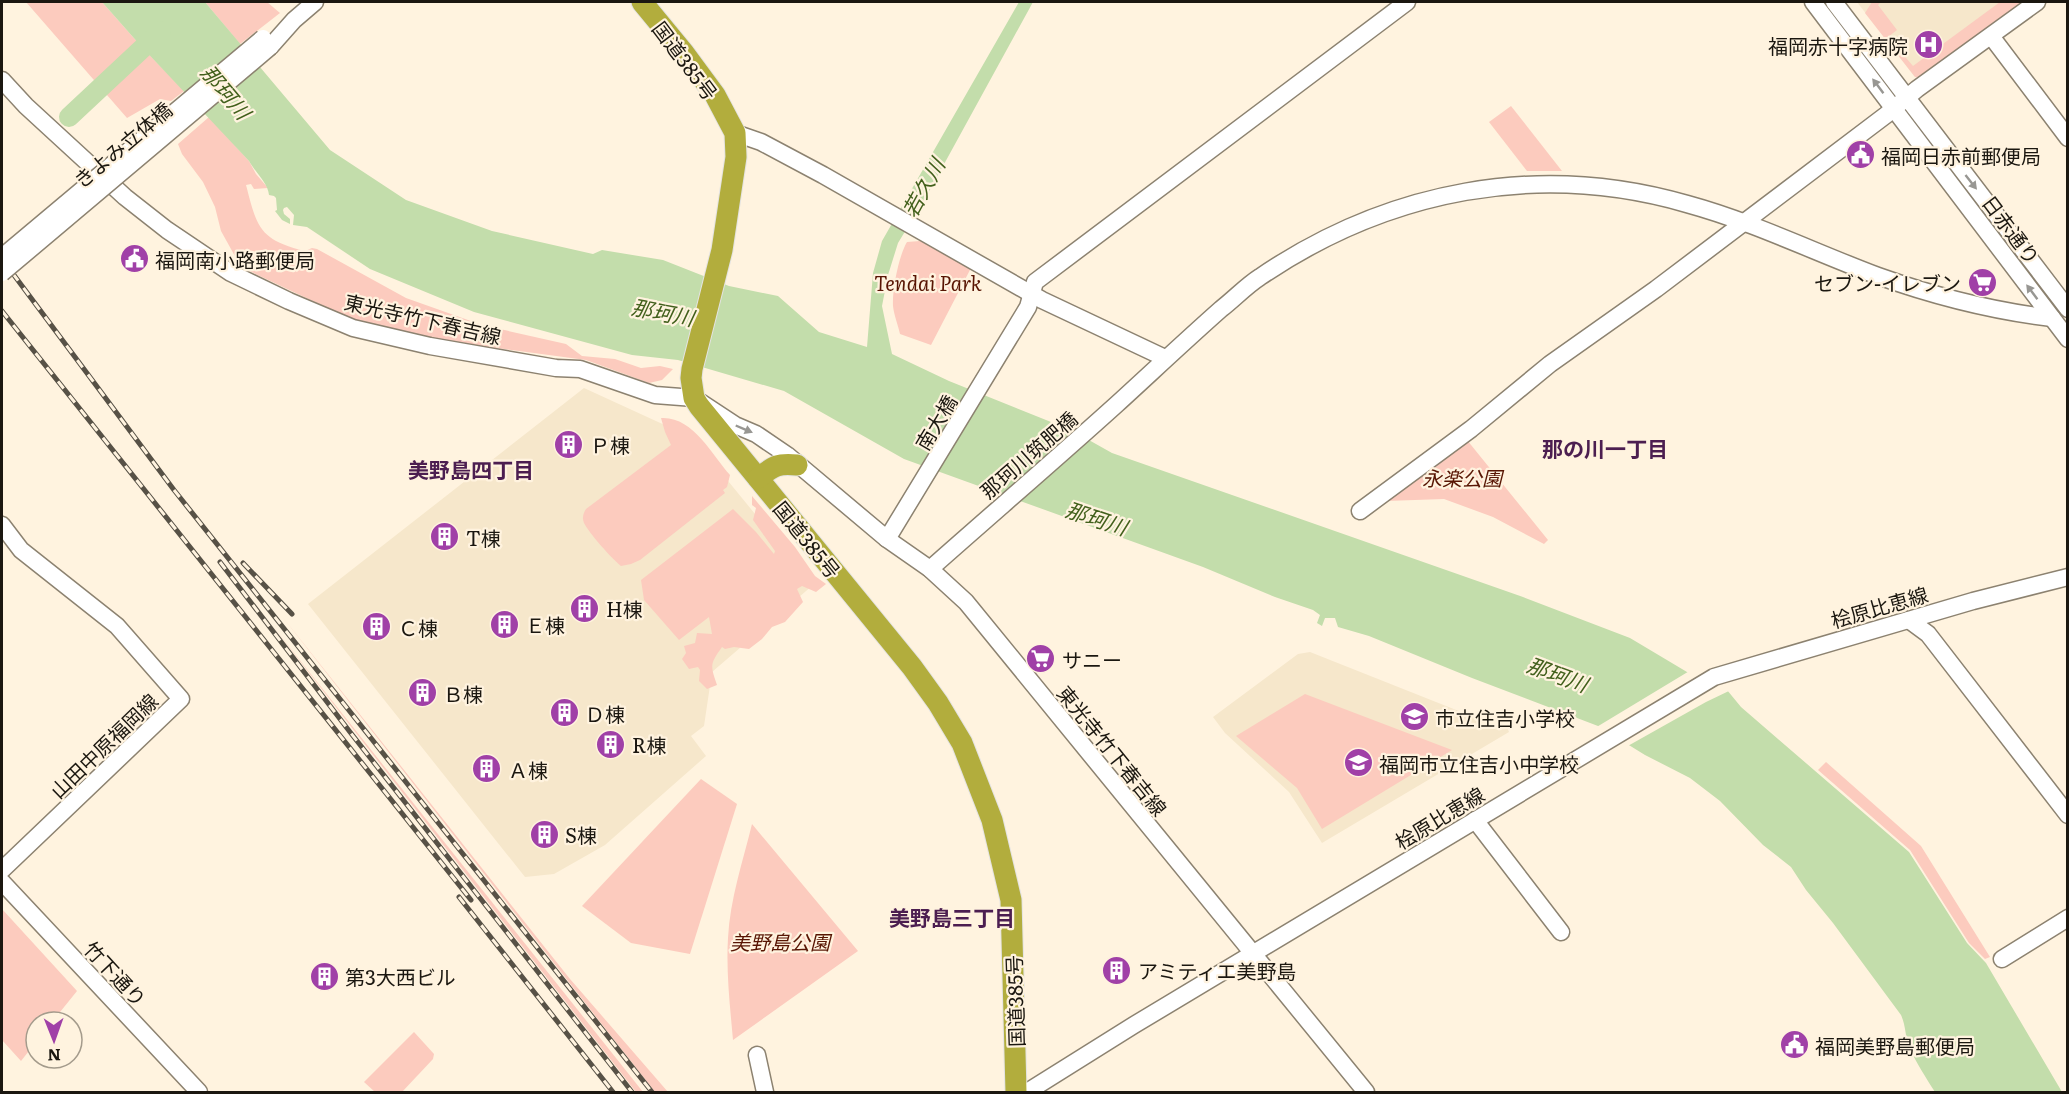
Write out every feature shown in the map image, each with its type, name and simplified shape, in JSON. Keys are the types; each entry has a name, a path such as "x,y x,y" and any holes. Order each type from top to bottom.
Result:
{"highway":[{"name":"国道385号","path":"642,2 684,53 714,95 735,133 736,157 722,250 693,388 708,418 795,522 932,694 962,743 992,820 1011,900 1016,1092"},
{"path":"758,478 775,465 797,465"}],"street":[{"path":"266,42 315,2"},
{"name":"南大橋","path":"887,539 923,483 1028,306 1035,282 1407,2"},
{"name":"日赤通り","path":"1813,2 1900,103 2067,309"},
{"name":"日赤通り","path":"1834,2 1900,103 2067,339"},
{"path":"1360,511 1471,429 1550,364 1656,289 2037,2"},
{"path":"1991,36 2067,138"},
{"name":"きよみ立体橋","path":"2,257 266,42"},
{"name":"きよみ立体橋","path":"2,273 266,42"},
{"name":"東光寺竹下春吉線","path":"2,80 26,106 125,197 167,230 231,273 289,301 353,328 430,346 556,368 580,369 655,395 693,388 735,425 756,434 787,455 887,539 930,569 966,602 1366,1092"},
{"path":"735,133 761,142 1042,300 1165,358"},
{"name":"那珂川筑肥橋","path":"930,569 1119,402 1165,358 1258,278 1327,237 1395,209 1436,197 1494,187 1570,183 1652,194 1744,222 1880,276 1952,299 2018,314 2052,318"},
{"name":"山田中原福岡線","path":"2,525 21,550 117,626 181,699 2,870"},
{"name":"桧原比恵線","path":"1027,1092 1134,1025 1714,677 2067,577"},
{"path":"1909,620 1928,634 2067,815"},
{"path":"1475,820 1561,932"},
{"name":"竹下通り","path":"2,882 199,1092"},
{"path":"2002,959 2067,918"},
{"path":"758,1054 765,1092"}],"shaded area":[{"name":"福岡赤十字病院","path":"1857,2 2027,2 1915,77"},
{"path":"584,388 693,438 813,585 712,672 704,726 691,736 706,756 605,845 554,874 525,877 308,604"},
{"name":"福岡市立住吉小中学校","path":"1310,652 1499,727 1507,727 1509,732 1322,843 1289,792 1225,733 1213,717 1298,654"}],"green space":[{"path":"26,2 102,2 184,91 171,101 160,99 127,118"},
{"path":"205,2 267,2 280,13 240,44"},
{"path":"1872,2 1881,2 1878,5 1897,30 1888,37 1913,66 2000,2 2027,2 1923,78 1915,77 1865,13"},
{"path":"1511,106 1562,171 1527,171 1489,122"},
{"path":"209,117 249,161 268,188 254,189 251,184 246,185 253,211 262,230 278,242 305,251 312,248 317,249 406,298 482,325 566,344 582,356 615,359 641,368 660,366 673,369 662,380 649,383 586,360 444,341 357,322 241,267 221,231 215,207 203,182 182,154 178,144"},
{"name":"Tendai Park","path":"920,241 971,268 931,345 900,334 893,306 901,255 907,242"},
{"path":"661,418 683,423 701,438 730,475 727,487 723,490 725,493 640,560 621,566 591,533 584,523 584,514 586,509 671,445"},
{"name":"永楽公園","path":"1467,440 1548,540 1544,544 1493,517 1444,499 1386,501"},
{"path":"752,496 795,547 815,576 826,584 816,592 802,586 797,589 803,602 785,622 772,627 749,649 722,647 712,665 717,685 707,689 699,681 698,667 689,669 682,659 686,653 684,646 695,643 697,633 712,634 709,617 679,640 644,600 641,580 733,509 774,554 775,551 753,520 756,508 752,505"},
{"path":"281,615 570,979 668,1092 655,1092"},
{"path":"271,624 643,1092 636,1092"},
{"path":"1305,694 1452,750 1322,829 1297,788 1236,736"},
{"path":"1826,762 1921,846 1990,957 1985,959 1969,943 1910,850 1818,770"},
{"path":"701,779 737,804 690,954 631,943 582,906"},
{"name":"美野島公園","path":"752,824 858,951 733,1040 728,976 729,923"},
{"path":"2,909 77,991 62,1010 24,1010 24,1057 21,1061 2,1040"},
{"path":"414,1032 434,1054 433,1059 402,1092 375,1092 364,1082"}],"water":[{"path":"102,2 205,2 330,150 406,200 492,231 593,254 602,250 663,260 729,286 778,296 819,332 867,347 873,273 882,241 1019,2 1033,2 926,197 898,243 888,275 882,306 892,354 949,381 1071,430 1112,453 1523,597 1630,638 1687,672 1727,690 1741,707 1909,852 1967,943 1986,963 2062,1092 1935,1092 1909,1047 1901,1015 1791,867 1763,845 1720,801 1690,778 1645,755 1598,726 1369,636 1338,627 1335,618 1325,618 1322,626 1317,623 1320,615 1313,610 1203,567 904,459 784,391 678,360 632,355 474,312 370,269 307,227 293,225 294,215 287,207 283,210 290,219 290,224 282,220 275,211 277,210 276,198 269,195 264,182 249,161"}],"pier":[{"path":"1691,670 1731,690 1626,747 1595,728"}],"waterway":[{"path":"69,117 161,31"}],"railway":[{"path":"2,259 174,490 652,1092"},
{"path":"2,311 471,900"},
{"path":"220,562 632,1092"},
{"path":"243,563 292,614"},
{"path":"459,897 613,1092"}],"place":[{"name":"福岡赤十字病院","path":"1929,45"},
{"name":"福岡日赤前郵便局","path":"1860,155"},
{"name":"福岡南小路郵便局","path":"134,259"},
{"name":"セブン-イレブン","path":"1982,282"},
{"name":"Ｐ棟","path":"569,444"},
{"name":"T棟","path":"445,537"},
{"name":"H棟","path":"585,608"},
{"name":"Ｅ棟","path":"504,624"},
{"name":"Ｃ棟","path":"377,627"},
{"name":"サニー","path":"1041,659"},
{"name":"Ｂ棟","path":"422,693"},
{"name":"Ｄ棟","path":"564,713"},
{"name":"市立住吉小学校","path":"1414,717"},
{"name":"R棟","path":"611,744"},
{"name":"福岡市立住吉小中学校","path":"1358,763"},
{"name":"Ａ棟","path":"487,769"},
{"name":"S棟","path":"544,834"},
{"name":"アミティエ美野島","path":"1117,970"},
{"name":"第3大西ビル","path":"324,976"},
{"name":"福岡美野島郵便局","path":"1794,1045"}],"district":[{"name":"那の川一丁目","path":"1605,447"},
{"name":"美野島四丁目","path":"471,468"},
{"name":"美野島三丁目","path":"952,916"}],"water label":[{"name":"那珂川","path":"227,91"},
{"name":"若久川","path":"922,187"},
{"name":"那珂川","path":"663,311"},
{"name":"那珂川","path":"1097,517"},
{"name":"那珂川","path":"1558,673"}]}
